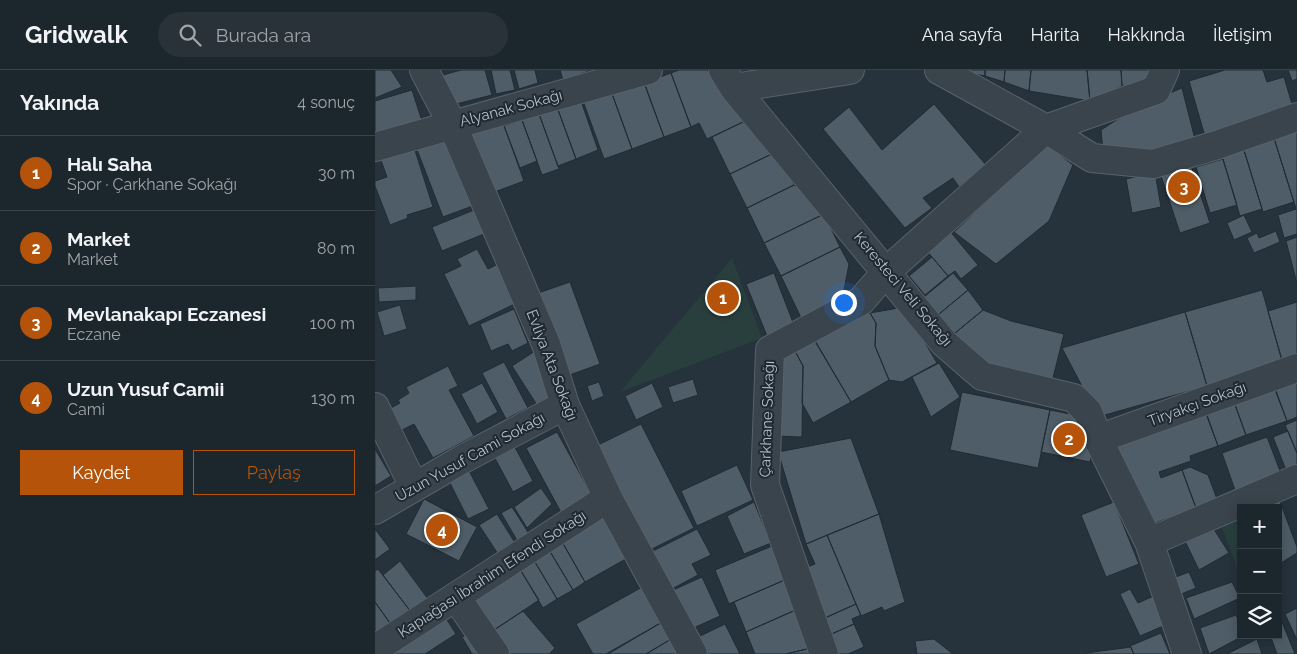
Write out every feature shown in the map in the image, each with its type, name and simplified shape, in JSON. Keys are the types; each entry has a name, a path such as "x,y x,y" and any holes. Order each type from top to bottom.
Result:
{"street":[{"name":"Evliya Ata Sokağı","path":"424,70 452,124 546,344 565,405 608,498 693,654"},
{"name":"Alyanak Sokağı","path":"375,147 648,70"},
{"path":"728,79 850,70"},
{"path":"939,70 1046,129 1092,158 1153,164 1297,117"},
{"path":"1046,129 1155,90 1165,70"},
{"name":"Keresteci Veli Sokağı","path":"728,79 945,343 982,376 1074,398 1088,412 1098,439 1149,542 1187,654"},
{"name":"Çarkhane Sokağı","path":"824,654 765,485 770,350 861,301 887,271 1046,129"},
{"name":"Tiryakçı Sokağı","path":"1098,439 1297,368"},
{"name":"Uzun Yusuf Cami Sokağı","path":"375,510 565,405"},
{"path":"375,407 414,487"},
{"path":"1149,542 1297,479"},
{"name":"Kapıağası İbrahim Efendi Sokağı","path":"375,649 608,498"},
{"path":"456,596 495,654"}],"green space":[{"path":"732,258 762,338 620,392"},
{"path":"1237,521 1237,568 1221,525"}],"building":[{"path":"375,70 391,70 402,87 375,98"},
{"path":"461,70 485,70 492,95 452,105 443,75"},
{"path":"491,70 510,70 515,90 496,94"},
{"path":"514,70 535,70 538,83 519,89"},
{"path":"560,70 592,70 563,80"},
{"path":"679,70 707,70 726,88 743,122 707,139 699,123 691,127 671,73"},
{"path":"968,70 985,70 985,76 968,73"},
{"path":"985,70 1005,70 1004,82 985,76"},
{"path":"1005,70 1031,70 1029,91 1004,82"},
{"path":"1031,70 1087,70 1090,101 1029,91"},
{"path":"1087,70 1121,70 1122,86 1090,101"},
{"path":"1121,70 1154,70 1145,84 1122,86"},
{"path":"1225,70 1263,70 1267,82 1284,77 1295,114 1206,140 1189,81"},
{"path":"1288,70 1297,70 1297,79 1292,81"},
{"path":"671,73 691,127 664,137 644,83"},
{"path":"643,79 664,137 632,149 611,91"},
{"path":"610,88 632,149 604,159 582,98"},
{"path":"1182,88 1197,147 1160,156 1103,152 1101,130 1138,106"},
{"path":"412,90 422,121 375,135 375,101"},
{"path":"580,98 598,150 576,159 557,107"},
{"path":"934,104 986,165 959,187 953,178 923,198 932,208 905,228 823,129 849,107 882,150"},
{"path":"557,107 576,159 558,166 539,114"},
{"path":"539,114 559,169 542,175 522,120"},
{"path":"502,120 524,181 484,196 462,135"},
{"path":"522,120 537,161 520,168 504,126"},
{"path":"743,122 778,151 730,174 712,137"},
{"path":"450,129 478,204 443,217 414,142"},
{"path":"1297,131 1297,234 1284,238 1278,215 1296,209 1274,138"},
{"path":"1274,138 1294,202 1263,212 1243,147"},
{"path":"412,141 433,207 407,215 408,218 390,225 375,186 375,181 387,177 378,152"},
{"path":"1046,144 1073,165 1049,221 996,264 954,232"},
{"path":"1243,147 1262,209 1240,216 1221,153"},
{"path":"778,151 794,185 747,208 730,174"},
{"path":"1223,159 1237,205 1210,213 1196,167"},
{"path":"1190,163 1210,223 1180,233 1160,173"},
{"path":"1155,172 1161,207 1132,213 1126,179"},
{"path":"794,185 816,197 824,214 764,243 747,208"},
{"path":"474,210 484,234 442,251 432,227"},
{"path":"824,214 840,247 781,276 764,243"},
{"path":"1244,215 1252,232 1234,240 1227,223"},
{"path":"949,230 978,265 961,279 955,271 948,276 926,250"},
{"path":"1276,231 1280,242 1254,253 1247,238 1257,233 1259,238"},
{"path":"1297,237 1297,284 1286,241"},
{"path":"840,247 849,264 841,306 804,324 781,276"},
{"path":"477,249 488,269 504,261 523,300 469,326 444,274 461,266 457,259"},
{"path":"932,257 948,276 925,295 909,276"},
{"path":"774,273 794,325 767,336 746,284"},
{"path":"953,273 968,290 933,319 918,302"},
{"path":"570,282 600,364 567,376 538,293"},
{"path":"416,286 416,300 379,302 378,288"},
{"path":"968,290 983,310 949,338 933,319"},
{"path":"1262,290 1283,364 1207,386 1185,312"},
{"path":"1297,302 1297,360 1283,364 1268,311"},
{"path":"400,305 407,329 384,336 377,312"},
{"path":"904,307 937,363 902,382 889,380 875,346 876,323 870,313"},
{"path":"514,309 528,343 512,351 508,344 491,351 480,324"},
{"path":"983,310 1011,321 1064,334 1051,386 965,359 949,338"},
{"path":"1185,312 1207,386 1098,417 1062,348"},
{"path":"870,313 876,323 875,346 889,380 851,402 810,333 830,322"},
{"path":"813,337 851,402 813,423 802,403 803,366 794,349"},
{"path":"794,349 803,366 802,437 775,436 776,355"},
{"path":"535,351 556,396 537,405 512,366"},
{"path":"504,362 528,408 506,419 482,373"},
{"path":"939,363 960,397 931,417 912,377"},
{"path":"448,366 458,386 449,390 474,436 433,458 414,424 400,431 389,409 400,403 398,400 409,393 406,387"},
{"path":"693,379 698,395 673,403 668,387"},
{"path":"1297,381 1297,417 1287,421 1275,390"},
{"path":"599,382 604,396 592,401 587,386"},
{"path":"482,383 498,412 477,424 461,394"},
{"path":"652,383 663,407 636,420 625,396"},
{"path":"1275,388 1287,421 1246,435 1234,402"},
{"path":"962,392 1050,410 1038,468 950,450"},
{"path":"1234,402 1246,435 1218,446 1206,412"},
{"path":"1050,410 1080,416 1094,442 1090,462 1041,452"},
{"path":"1205,411 1218,446 1190,456 1191,461 1159,472 1161,478 1182,470 1196,508 1136,530 1106,447"},
{"path":"1297,420 1297,453 1285,425"},
{"path":"641,424 694,528 650,550 596,446"},
{"path":"1288,431 1297,453 1297,471 1288,475 1273,437"},
{"path":"557,432 594,499 563,516 526,448"},
{"path":"1267,437 1282,476 1236,493 1222,453"},
{"path":"510,438 533,481 513,492 490,449"},
{"path":"851,438 879,514 806,544 778,452"},
{"path":"375,449 391,476 375,486"},
{"path":"466,465 489,509 468,519 446,475"},
{"path":"737,465 753,500 697,526 681,491"},
{"path":"1190,467 1208,475 1217,499 1196,508 1182,470"},
{"path":"541,488 552,504 527,528 514,507"},
{"path":"1278,496 1281,504 1264,504"},
{"path":"424,499 477,527 459,561 406,534"},
{"path":"754,502 771,543 744,554 727,516"},
{"path":"1114,502 1139,564 1106,577 1081,515"},
{"path":"512,507 533,540 521,547 501,513"},
{"path":"1282,507 1297,547 1297,553 1282,562"},
{"path":"497,514 517,546 500,557 479,525"},
{"path":"606,514 631,556 585,582 561,540"},
{"path":"879,514 905,602 884,611 882,607 861,616 827,535"},
{"path":"1210,523 1229,553 1199,570 1182,535"},
{"path":"375,529 390,549 375,560"},
{"path":"697,529 711,555 692,564 698,575 670,590 651,552"},
{"path":"827,535 856,604 823,619 802,569 815,564 806,544"},
{"path":"561,540 585,582 573,590 548,548"},
{"path":"772,546 787,579 729,604 715,570"},
{"path":"548,548 573,590 557,599 532,557"},
{"path":"532,557 557,599 543,608 518,566"},
{"path":"400,561 428,599 411,612 383,575"},
{"path":"518,566 539,600 488,634 467,603"},
{"path":"378,569 411,612 392,626 375,602 375,571"},
{"path":"1189,572 1196,588 1174,597 1168,580"},
{"path":"702,577 720,616 689,630 671,591"},
{"path":"787,579 800,608 746,632 734,602"},
{"path":"1232,582 1237,592 1237,599 1194,619 1186,598"},
{"path":"644,586 664,621 606,654 593,654 576,624"},
{"path":"1130,589 1138,603 1156,595 1168,624 1140,636 1120,594"},
{"path":"375,602 392,626 375,638"},
{"path":"856,604 861,615 852,619 854,624 827,636 820,620"},
{"path":"800,608 815,647 786,654 755,654 746,632"},
{"path":"1297,608 1297,640 1285,614"},
{"path":"523,611 555,648 549,654 505,654 488,634"},
{"path":"442,612 456,634 425,654 377,654"},
{"path":"1236,615 1237,639 1209,654 1200,628"},
{"path":"664,621 673,638 646,654 608,654"},
{"path":"1282,622 1295,654 1277,654 1271,639 1282,639"},
{"path":"725,624 740,654 699,654 692,640"},
{"path":"854,624 864,647 848,654 835,654 827,636"},
{"path":"475,630 489,654 472,654 462,637"},
{"path":"1161,633 1170,654 1134,654 1130,646"},
{"path":"673,638 682,654 646,654"},
{"path":"934,639 953,654 917,654 915,641"},
{"path":"1257,639 1262,654 1227,654"},
{"path":"815,647 817,654 786,654"},
{"path":"1131,647 1134,654 1086,654 1086,653"}],"place":[{"name":"Mevlanakapı Eczanesi","path":"1184,187"},
{"name":"Halı Saha","path":"723,298"},
{"name":"Market","path":"1069,439"},
{"name":"Uzun Yusuf Camii","path":"442,530"}]}
